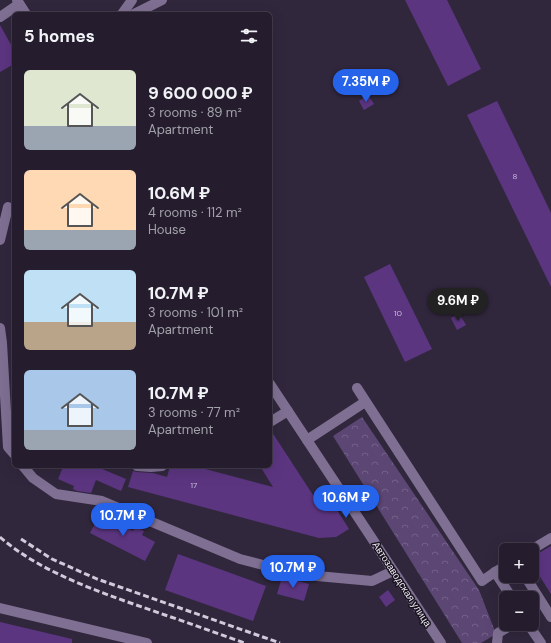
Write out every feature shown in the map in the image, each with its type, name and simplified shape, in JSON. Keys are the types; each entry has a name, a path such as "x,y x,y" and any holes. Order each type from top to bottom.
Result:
{"street":[{"path":"123,12 132,0"},
{"path":"138,12 162,0"},
{"path":"0,17 18,2 25,12"},
{"path":"0,240 8,207"},
{"path":"0,328 8,447 12,452"},
{"name":"Автозаводская улица","path":"272,387 441,643"},
{"path":"357,388 482,581 499,570"},
{"path":"307,440 365,402"},
{"path":"272,421 288,411"},
{"path":"25,468 33,478 56,494 102,501 240,559 282,570 317,576 372,581 393,570"},
{"path":"539,545 551,538"},
{"path":"495,572 507,591"},
{"path":"529,583 551,617"},
{"path":"0,608 147,643"},
{"path":"497,643 498,633 501,631"},
{"path":"533,631 541,643"}],"green space":[{"path":"362,417 479,590 496,634 481,643 462,643 333,436"}],"building":[{"path":"405,0 447,0 481,69 448,86"},
{"path":"0,25 12,46 12,65 0,72"},
{"path":"368,95 374,104 364,110 359,101"},
{"path":"497,101 551,213 551,287 467,115"},
{"path":"390,264 432,349 405,362 364,277"},
{"path":"459,313 466,325 457,330 451,318"},
{"path":"272,432 322,509 332,502 349,529 336,537 319,538 128,487 133,471 153,473 167,477 169,468 202,468 273,487 261,468 272,468"},
{"path":"63,468 100,468 126,479 121,491 96,480 91,493 77,491 73,489 74,486 58,479"},
{"path":"100,514 133,531 135,527 144,531 142,535 155,542 145,561 90,533"},
{"path":"551,546 551,594 539,575 539,553"},
{"path":"178,554 266,586 253,621 165,590"},
{"path":"282,577 309,584 304,601 277,594"},
{"path":"388,590 395,600 386,607 379,597"},
{"path":"0,622 72,639 72,643 0,643"}],"railway":[{"path":"0,537 36,563 78,583 245,643"},
{"path":"21,539 52,559 97,579 280,643"}]}
